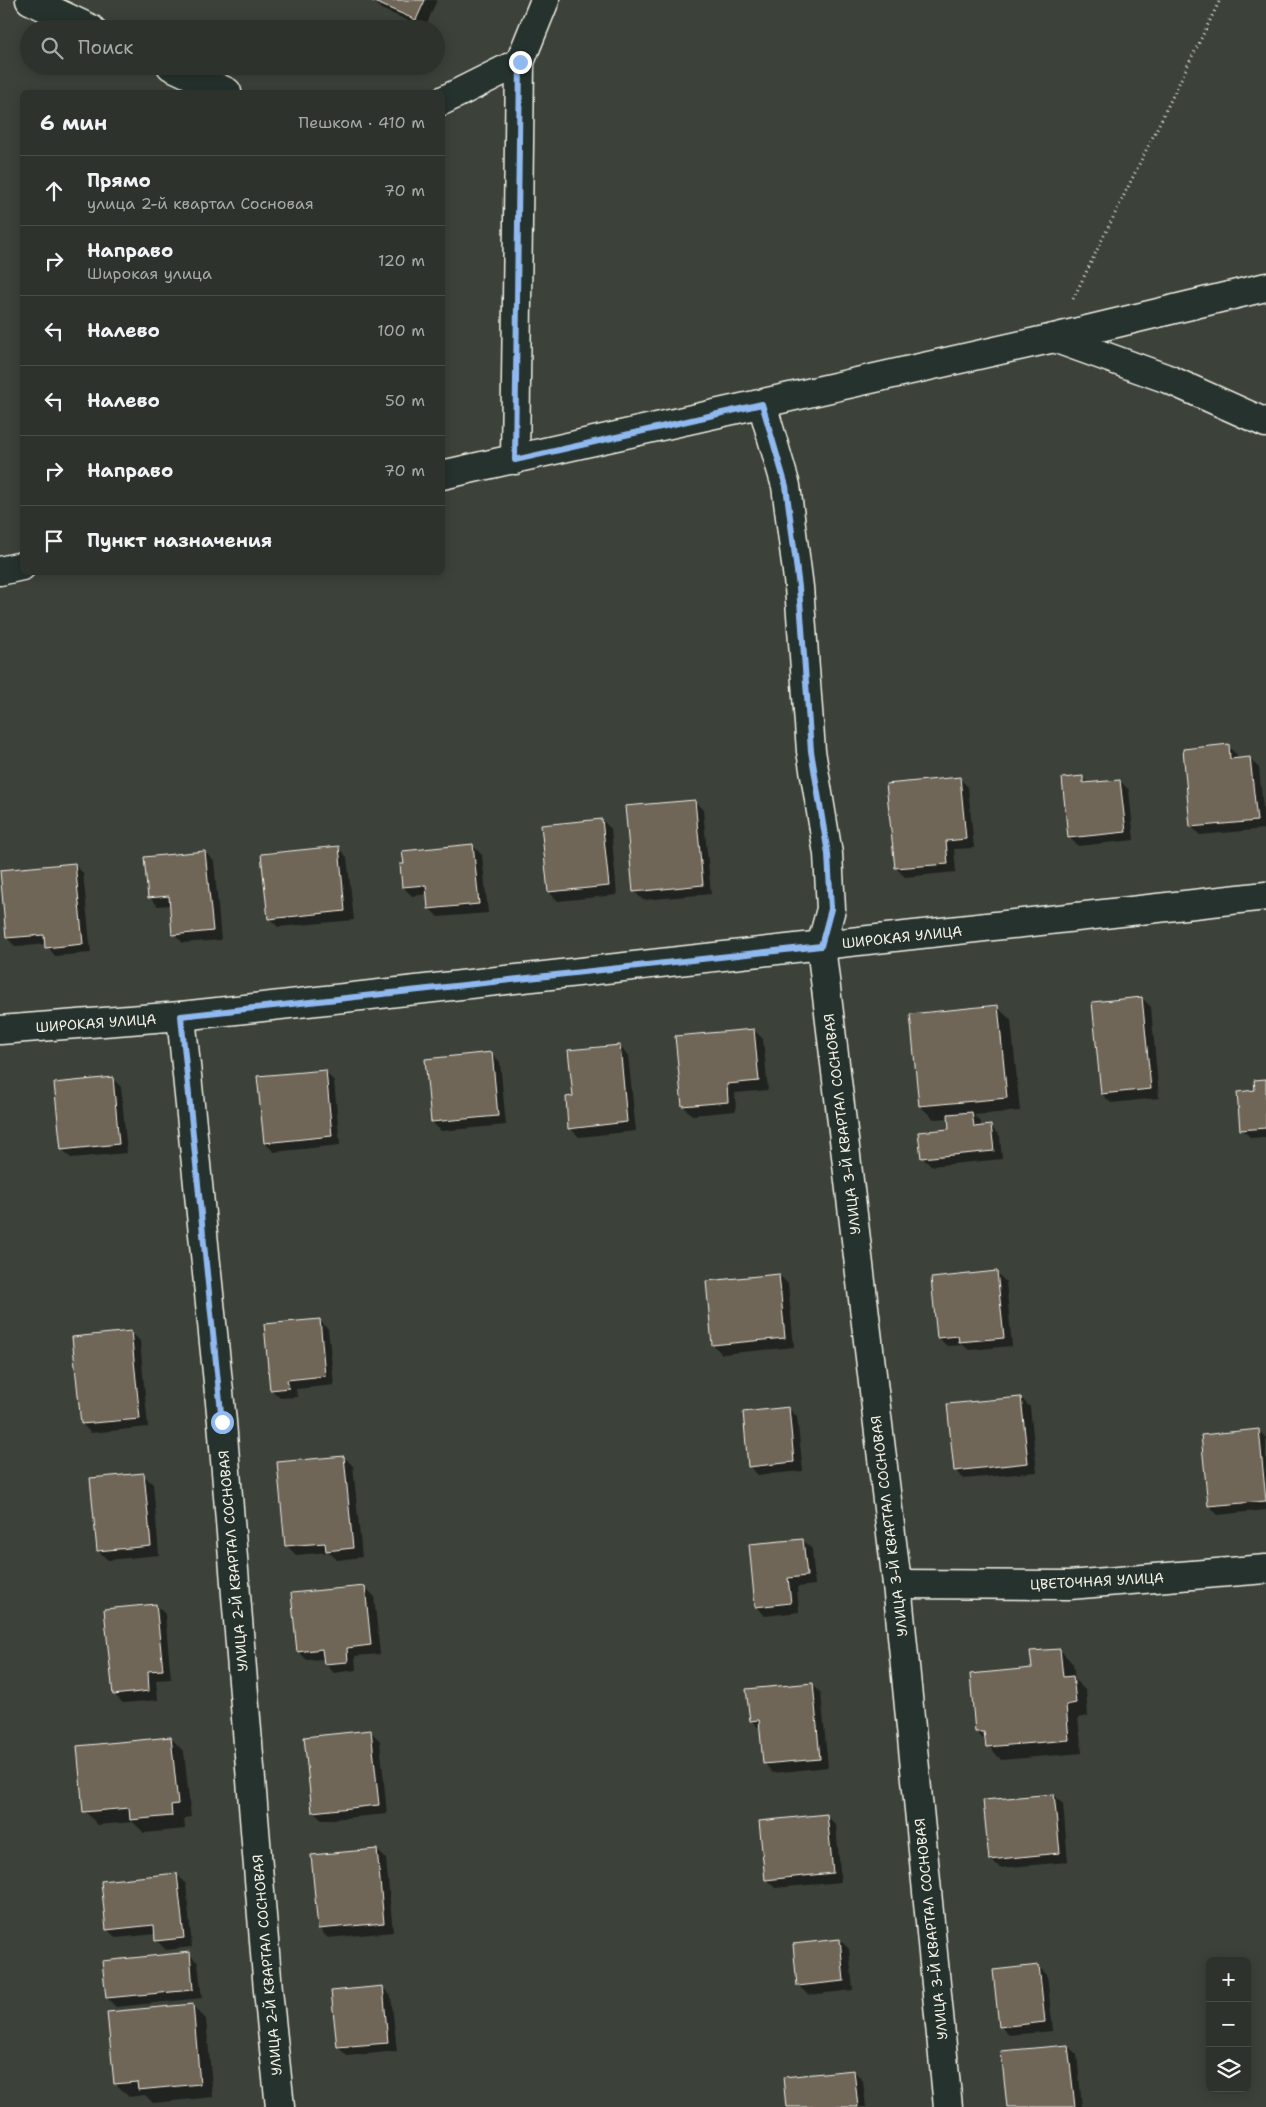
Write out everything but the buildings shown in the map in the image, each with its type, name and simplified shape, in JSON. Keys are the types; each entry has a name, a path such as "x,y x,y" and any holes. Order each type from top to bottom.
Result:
{"street":[{"path":"30,0 72,20"},
{"path":"515,460 520,62 545,0"},
{"path":"445,100 520,62"},
{"path":"190,75 223,90"},
{"path":"445,475 1054,338 1266,287"},
{"path":"1054,338 1168,379 1266,423"},
{"path":"762,404 786,486 799,587 811,751 828,854 831,909 821,946"},
{"path":"0,571 20,566"},
{"name":"ШИРОКАЯ УЛИЦА","path":"0,1030 181,1016 1266,896"},
{"name":"УЛИЦА 3-Й КВАРТАЛ СОСНОВАЯ","path":"821,946 897,1584 948,2107"},
{"name":"УЛИЦА 2-Й КВАРТАЛ СОСНОВАЯ","path":"181,1016 221,1412 268,1990 280,2107"},
{"name":"ЦВЕТОЧНАЯ УЛИЦА","path":"897,1584 1069,1585 1266,1569"}],"path":[{"path":"1054,338 1220,0"}],"route":[{"path":"222,1422 181,1016 821,946 831,909 828,854 811,751 799,587 786,486 762,404 515,460 520,62"}]}
